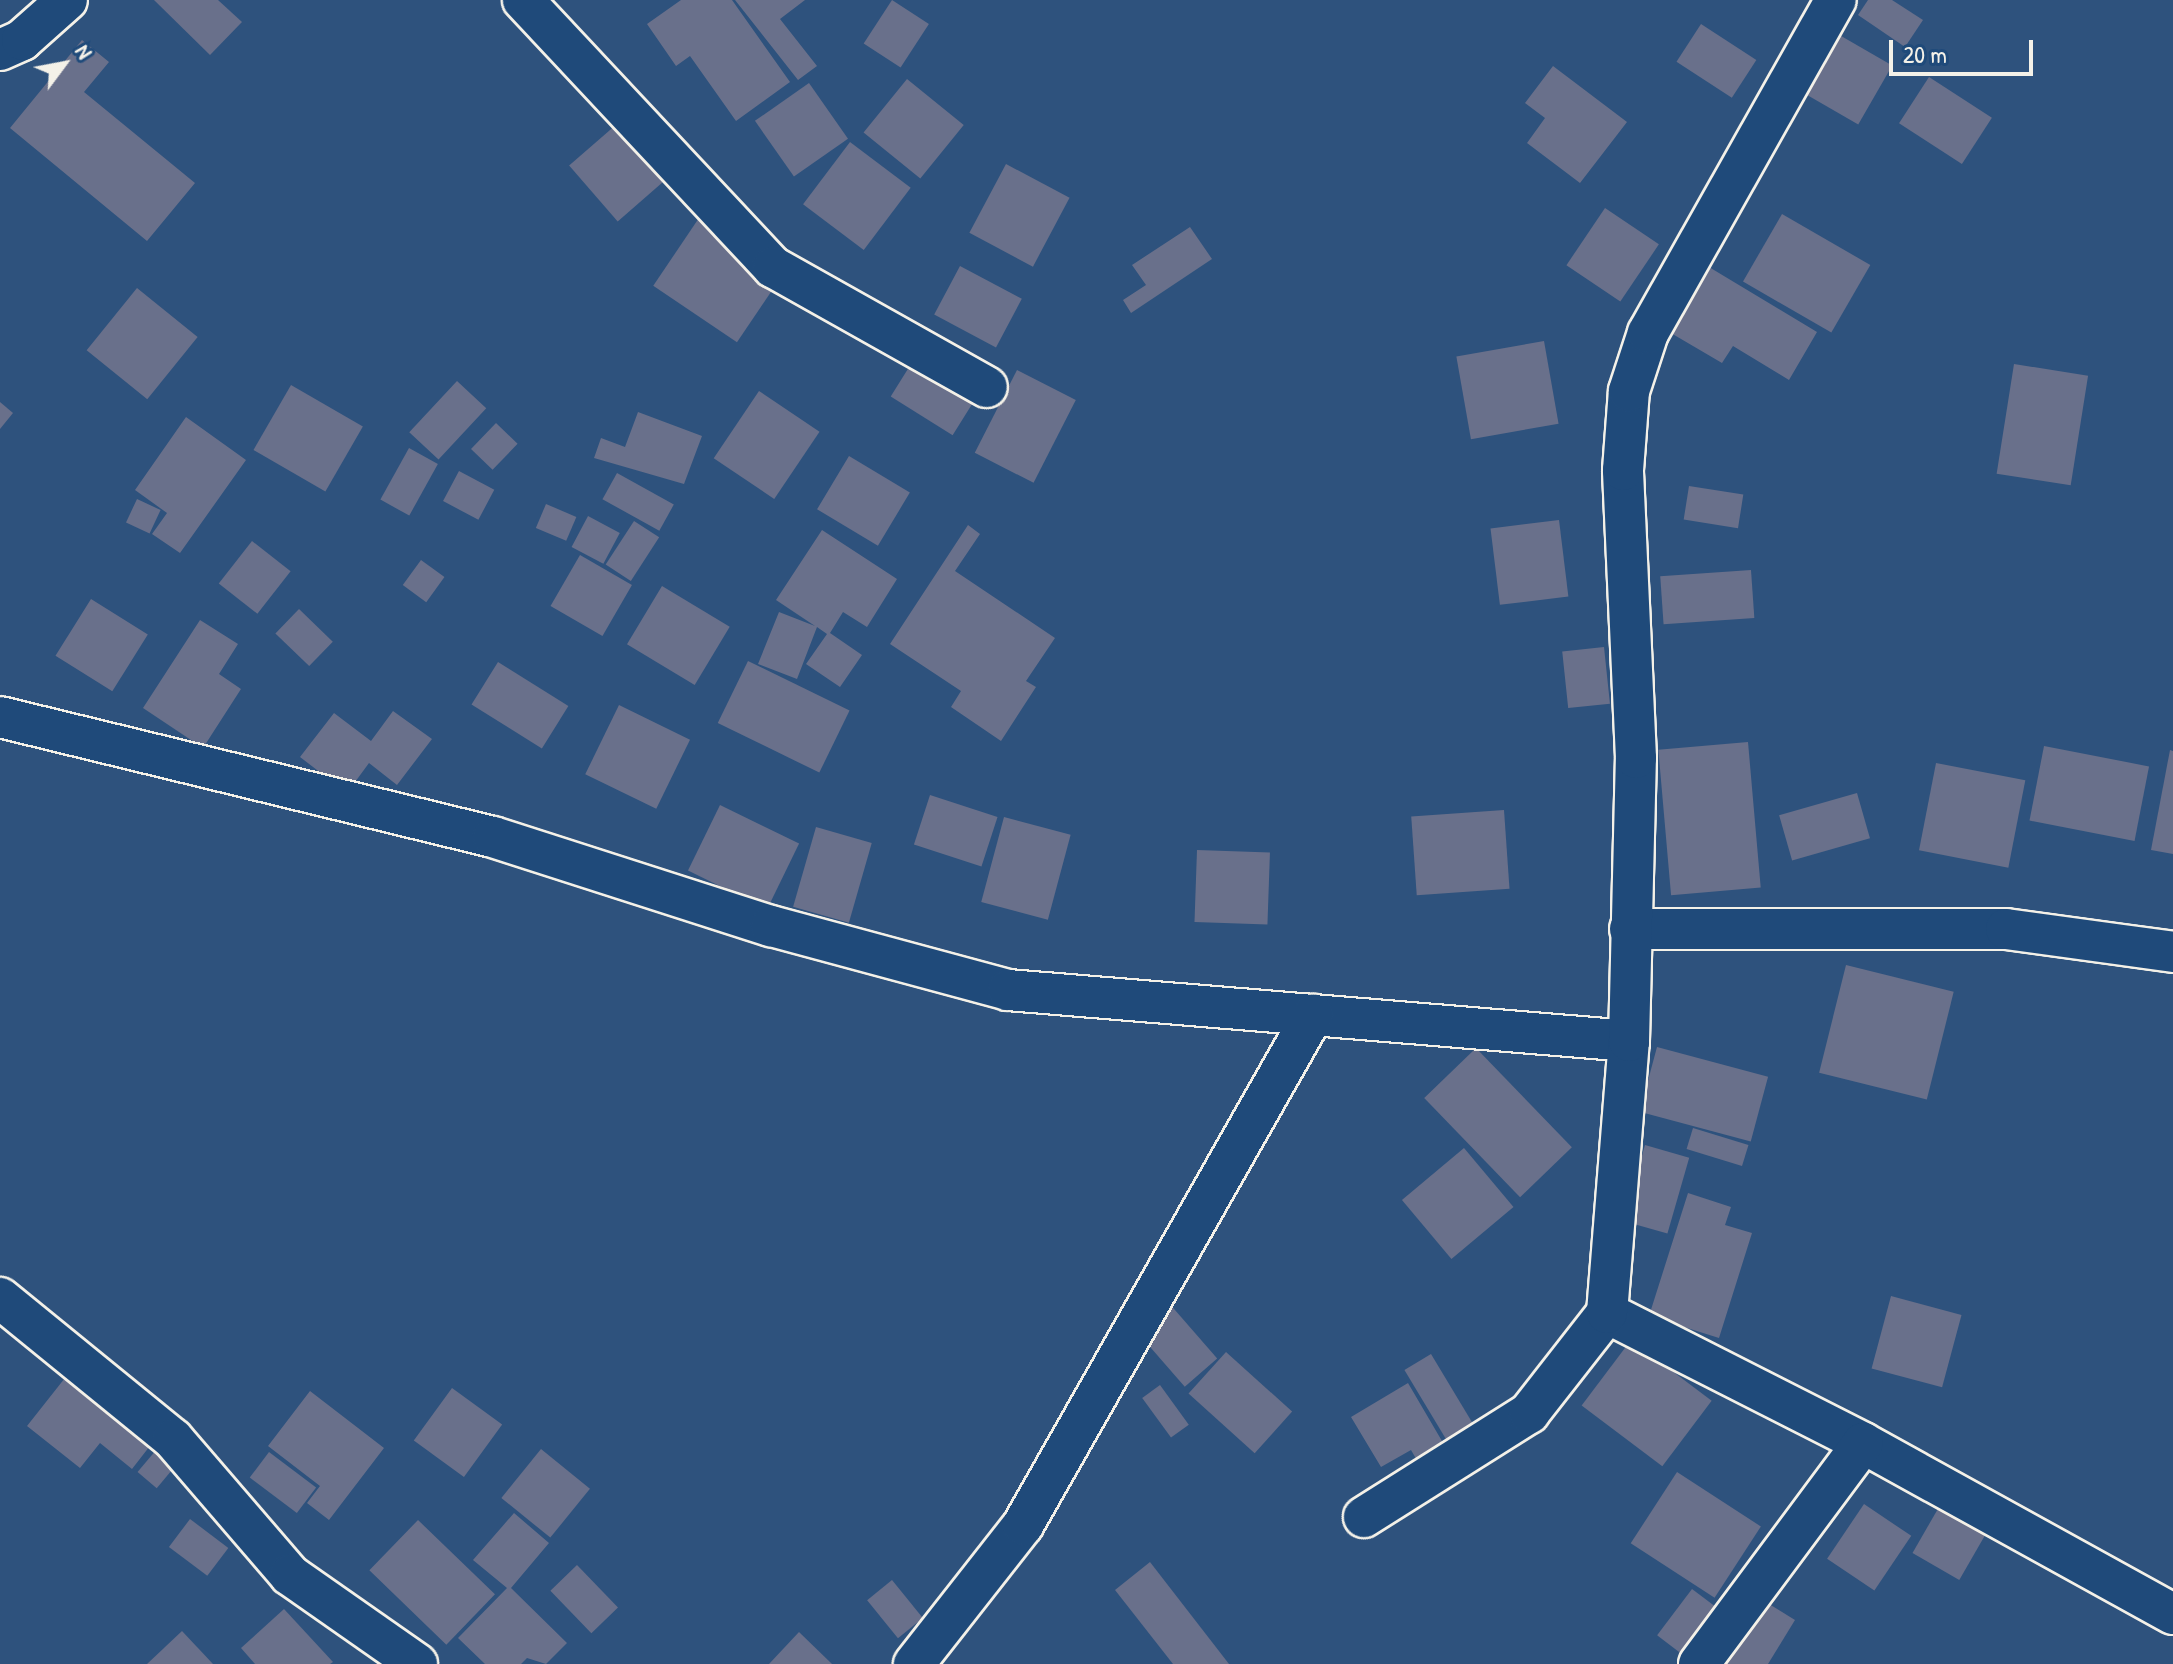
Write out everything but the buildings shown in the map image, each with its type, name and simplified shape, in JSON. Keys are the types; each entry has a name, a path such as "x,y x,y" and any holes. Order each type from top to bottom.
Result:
{"street":[{"path":"0,50 22,40 67,0"},
{"path":"523,0 773,267 987,387"},
{"path":"1364,1517 1529,1413 1607,1313 1629,1041 1636,758 1623,470 1629,391 1648,333 1836,0"},
{"path":"0,717 493,837 771,926 1008,990 1629,1041"},
{"path":"1630,929 2006,929 2173,952"},
{"path":"914,1664 1023,1525 1313,1015"},
{"path":"0,1298 173,1439 290,1575 417,1664"},
{"path":"1607,1313 1863,1443 2173,1614"},
{"path":"1699,1664 1863,1443"}]}
